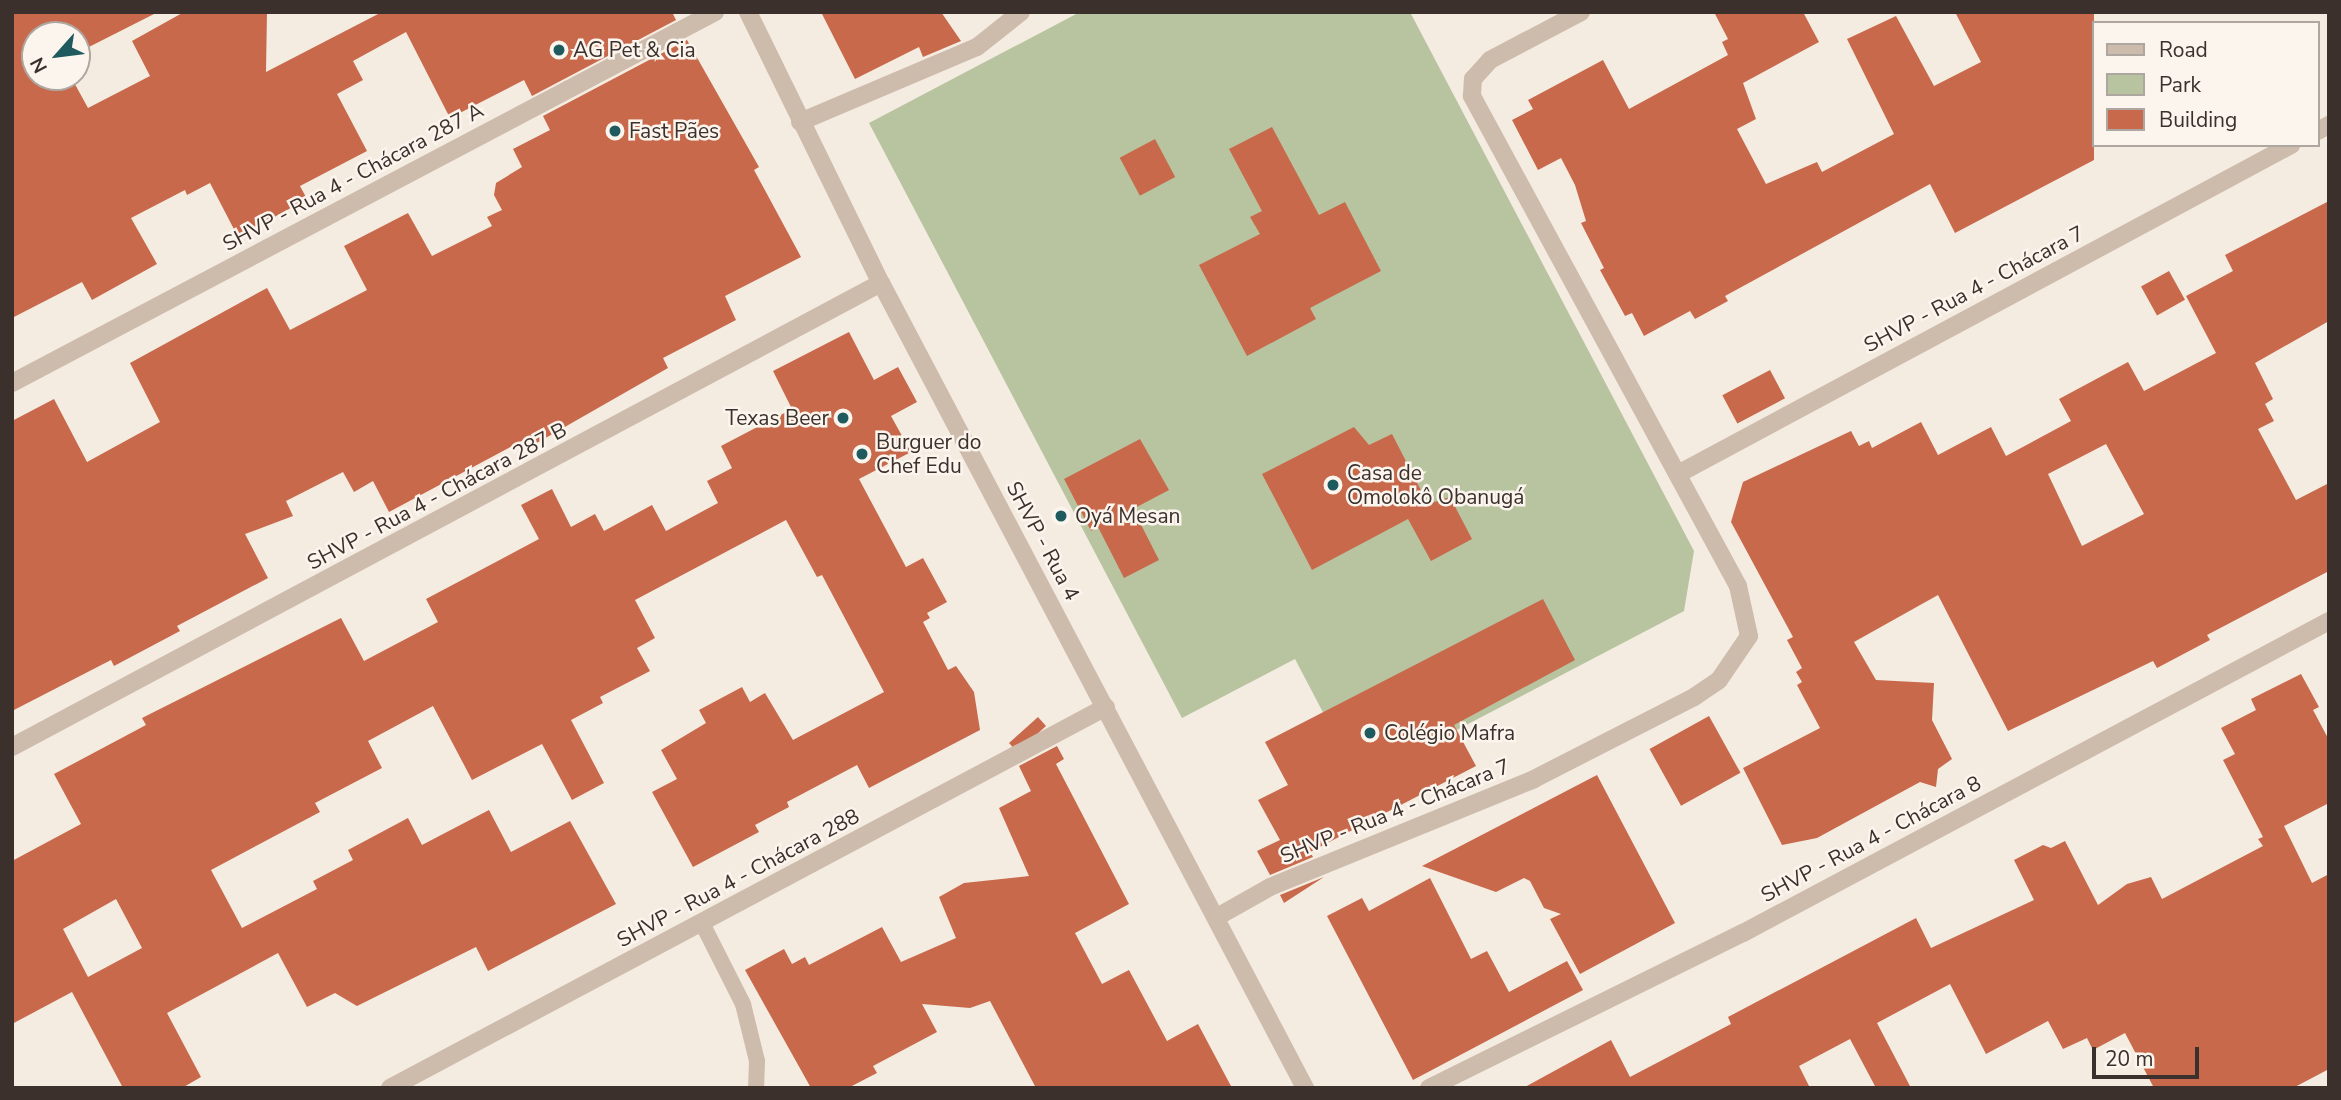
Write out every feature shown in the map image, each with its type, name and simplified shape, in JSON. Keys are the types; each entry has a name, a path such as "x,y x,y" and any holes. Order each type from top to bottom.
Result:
{"street":[{"name":"SHVP - Rua 4 - Chácara 287 A","path":"12,383 715,12"},
{"name":"SHVP - Rua 4","path":"748,12 881,283 1305,1088"},
{"path":"800,122 977,47 1021,12"},
{"name":"SHVP - Rua 4 - Chácara 7","path":"1217,917 1270,887 1534,779 1695,697 1719,680 1749,636 1749,620 1738,586 1472,96 1473,79 1490,60 1581,12"},
{"name":"SHVP - Rua 4 - Chácara 7","path":"1678,474 2287,147"},
{"name":"SHVP - Rua 4 - Chácara 287 B","path":"12,747 881,283"},
{"name":"SHVP - Rua 4 - Chácara 8","path":"1429,1088 1742,933 2329,621"},
{"name":"SHVP - Rua 4 - Chácara 288","path":"390,1088 1106,707"}],"lane":[{"path":"702,923 743,1004 757,1061 756,1088"}],"green space":[{"path":"1080,12 1410,12 1694,551 1684,611 1359,781 1295,659 1182,718 869,123"}],"building":[{"path":"12,12 158,12 91,46 91,21 21,21 21,91 79,91 88,108 150,76 132,41 184,12 267,12 266,72 382,12 672,12 676,20 532,96 524,80 450,118 406,32 353,61 363,80 337,94 367,151 300,186 307,199 238,237 210,183 187,195 185,190 131,218 157,264 92,300 82,282 12,318"},
{"path":"821,12 941,12 961,41 923,57 919,47 855,79"},
{"path":"1714,12 1803,12 1819,42 1743,83 1756,119 1737,129 1766,184 1817,162 1822,172 1894,134 1847,39 1896,16 1934,86 1981,62 1955,12 2094,12 2094,160 1955,233 1930,184 1725,296 1728,301 1695,319 1690,311 1644,336 1632,313 1625,316 1600,270 1604,268 1581,223 1586,221 1575,185 1561,158 1538,170 1512,120 1533,109 1528,100 1603,60 1629,109 1728,55 1722,42 1728,39"},
{"path":"687,40 759,167 754,170 801,257 725,296 736,320 663,358 668,368 535,444 531,436 389,512 373,481 354,492 343,472 286,501 293,516 245,534 268,578 177,626 180,631 114,666 111,660 12,711 12,421 54,399 87,462 160,422 130,363 267,288 290,330 367,290 344,246 408,213 432,256 492,226 487,217 502,210 494,195 496,183 522,167 513,149 550,130 543,116"},
{"path":"1272,127 1319,215 1345,202 1381,271 1310,308 1316,319 1247,356 1199,265 1260,234 1250,217 1262,211 1229,149"},
{"path":"1155,139 1175,177 1140,196 1120,158"},
{"path":"2329,201 2329,321 2255,363 2273,399 2265,404 2274,421 2258,429 2296,500 2329,483 2329,571 2207,635 2210,640 2157,668 2153,661 2008,731 1938,595 1854,642 1876,680 1934,683 1932,720 1952,759 1938,769 1936,787 1920,782 1817,838 1782,845 1743,768 1820,728 1797,685 1802,682 1796,672 1802,668 1787,640 1793,637 1731,522 1743,482 1851,431 1859,446 1869,441 1872,448 1921,422 1938,455 1991,427 2006,456 2071,421 2059,399 2128,362 2144,391 2216,353 2186,296 2233,271 2225,255","holes":["2106,444 2144,514 2082,546 2048,474"]},
{"path":"2169,271 2185,300 2157,315 2141,287"},
{"path":"849,332 874,380 898,367 917,402 891,416 911,452 859,479 906,567 923,558 947,602 927,613 930,618 923,622 948,670 956,666 974,692 980,730 869,788 857,765 787,802 789,807 755,825 759,832 693,867 652,792 677,779 661,750 706,723 699,710 742,687 750,702 765,693 793,740 884,692 822,575 817,577 786,520 635,600 655,638 637,648 650,671 600,697 603,703 571,720 604,783 572,800 542,744 472,780 433,706 368,741 382,768 315,803 320,812 211,870 242,928 317,889 313,881 353,860 348,850 408,818 422,845 489,810 511,852 570,821 616,904 488,971 476,947 357,1006 335,993 307,1007 278,953 167,1013 201,1077 182,1088 123,1088 72,992 12,1024 12,861 81,824 54,774 146,725 142,718 341,618 364,661 438,622 426,599 539,539 521,505 552,489 571,527 595,514 604,531 652,505 666,531 718,503 707,481 732,468 721,446 792,409 773,371","holes":["116,899 142,948 88,977 63,929"]},
{"path":"1770,370 1785,398 1737,424 1722,395"},
{"path":"1354,427 1369,445 1392,434 1428,504 1450,497 1472,539 1431,561 1408,519 1312,570 1262,474"},
{"path":"1140,439 1169,490 1133,509 1159,560 1124,578 1098,527 1091,531 1064,479"},
{"name":"Colégio Mafra","path":"1543,599 1575,660 1454,725 1476,766 1310,852 1313,857 1270,875 1257,851 1280,840 1258,800 1288,785 1265,742"},
{"path":"2301,674 2319,707 2313,710 2329,740 2329,803 2284,826 2312,883 2329,874 2329,1069 2293,1088 2154,1088 2125,1033 2093,1050 2087,1038 2063,1049 2048,1021 1986,1054 1950,984 1877,1023 1911,1088 1876,1088 1850,1039 1799,1066 1810,1088 1523,1088 1611,1040 1630,1077 1731,1024 1728,1017 1916,918 1931,948 2034,900 2014,860 2043,845 2051,848 2065,841 2098,905 2127,884 2151,877 2162,899 2263,846 2258,839 2263,837 2223,760 2235,754 2221,728 2256,710 2251,699"},
{"path":"1709,716 1741,773 1681,806 1650,749"},
{"path":"1038,717 1046,726 1017,752 1009,743"},
{"path":"1057,746 1064,759 1056,764 1129,904 1075,933 1102,984 1129,970 1167,1041 1198,1024 1232,1088 1036,1088 990,1001 970,1008 922,1004 937,1032 873,1066 877,1073 848,1088 811,1088 745,970 784,949 792,964 805,957 809,965 882,927 901,962 956,938 939,897 964,883 1029,876 999,808 1031,791 1019,766"},
{"path":"1597,775 1675,923 1580,974 1550,919 1561,914 1544,908 1530,881 1524,878 1496,892 1422,866"},
{"path":"1324,877 1284,903 1280,895"},
{"path":"1430,878 1471,959 1487,951 1509,992 1567,961 1583,990 1413,1080 1327,916 1362,898 1369,911"}],"place":[{"name":"AG Pet & Cia","path":"559,50"},
{"name":"Fast Pães","path":"615,131"},
{"name":"Texas Beer","path":"843,418"},
{"name":"Burguer do Chef Edu","path":"862,454"},
{"name":"Casa de Omolokô Obanugá","path":"1333,485"},
{"name":"Oyá Mesan","path":"1061,516"},
{"name":"Colégio Mafra","path":"1370,733"}]}
